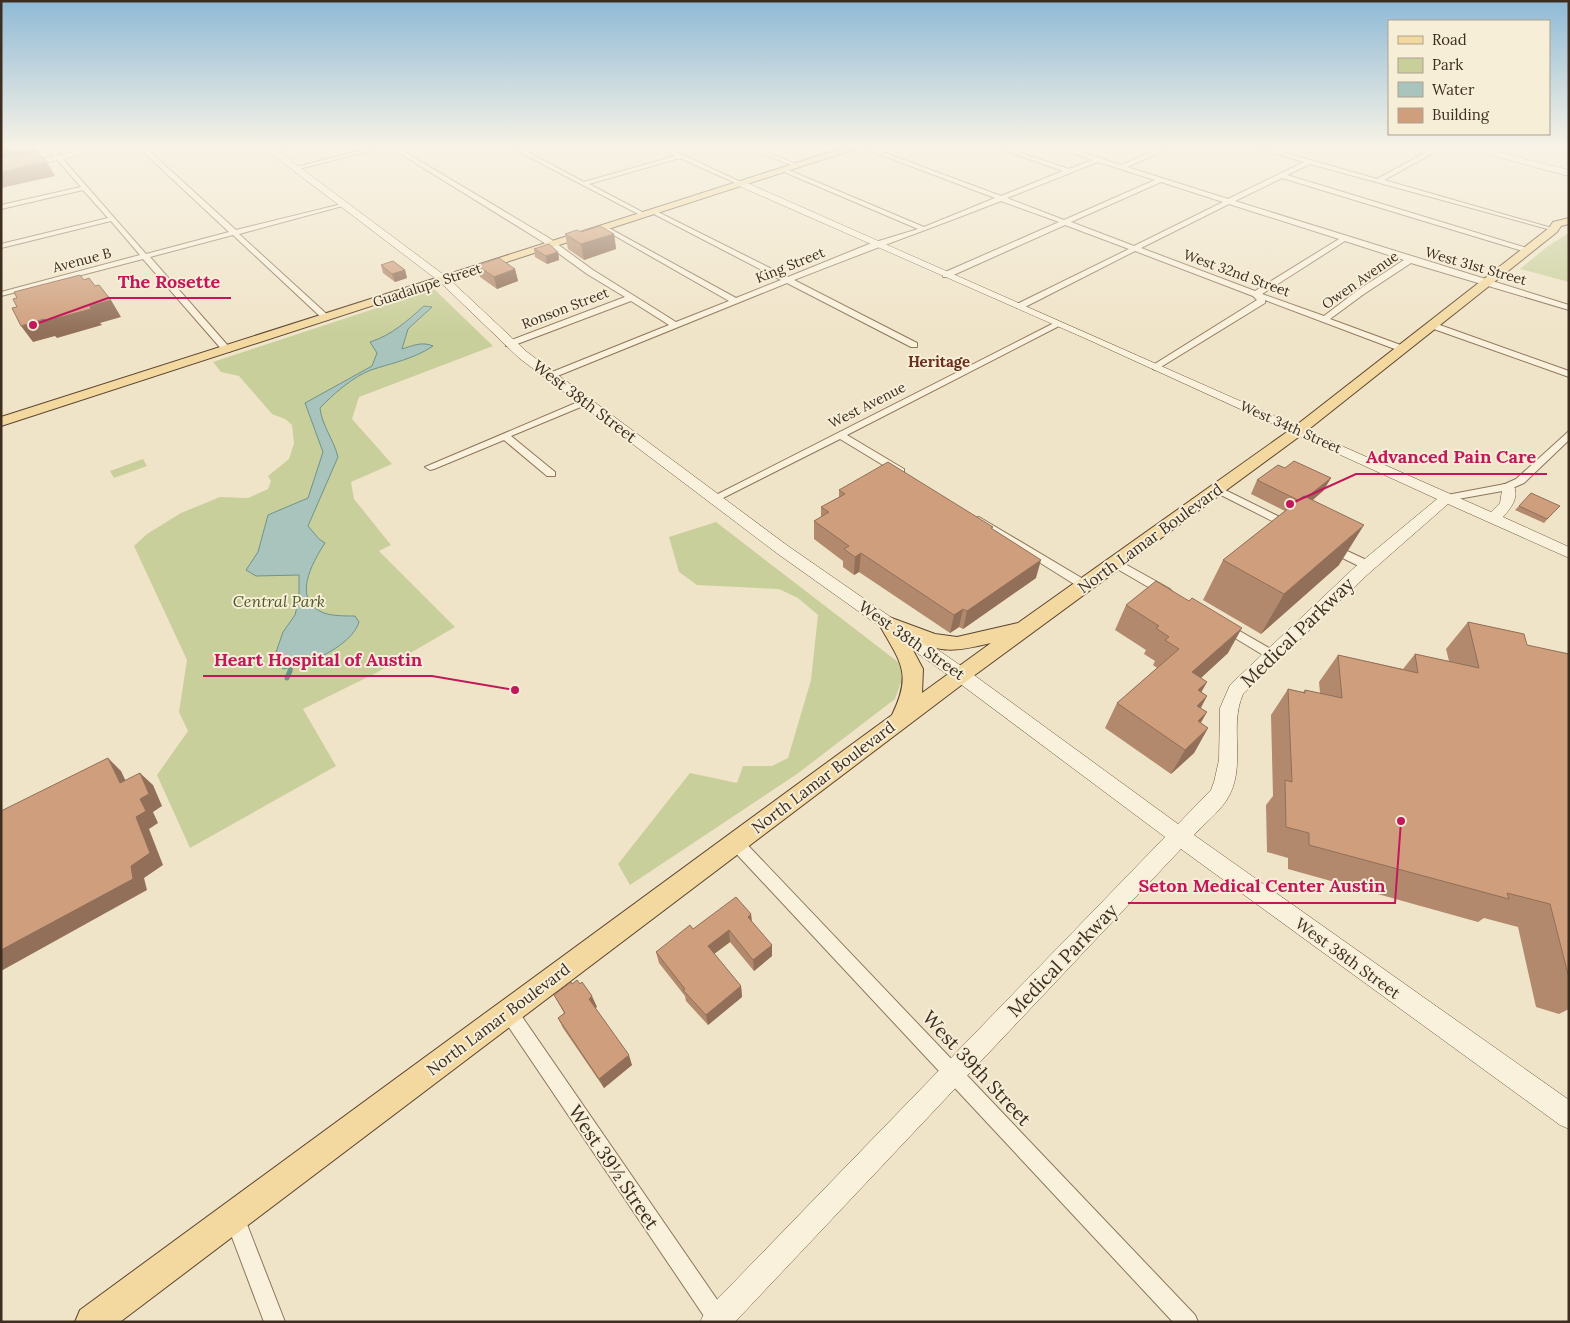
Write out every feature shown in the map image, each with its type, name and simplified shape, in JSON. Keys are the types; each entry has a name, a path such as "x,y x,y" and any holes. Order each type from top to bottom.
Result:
{"main road":[{"name":"Guadalupe Street","path":"1,422 659,210"},
{"name":"North Lamar Boulevard","path":"92,1322 900,720 1299,430 1434,326 1529,250 1553,230 1557,224 1569,221"},
{"path":"1553,230 1569,227"},
{"path":"889,624 909,634 933,641 961,644 1026,628"},
{"path":"889,624 916,674 914,690 900,720"}],"street":[{"path":"104,210 227,350"},
{"path":"209,210 327,318"},
{"name":"Avenue B","path":"1,294 322,210"},
{"name":"West 38th Street","path":"352,210 444,280 509,344 783,550 961,675 1179,836 1569,1116"},
{"path":"496,210 546,240 551,246 676,326"},
{"path":"642,210 914,345"},
{"name":"West 34th Street","path":"800,210 1299,430 1569,553"},
{"path":"878,210 924,229"},
{"name":"King Street","path":"550,376 786,280 971,210"},
{"name":"West 32nd Street","path":"1030,210 1403,349"},
{"path":"946,275 1094,210"},
{"path":"1020,306 1210,210"},
{"name":"West 31st Street","path":"1254,210 1410,260 1569,308"},
{"path":"1394,210 1529,250"},
{"path":"1481,210 1553,230"},
{"path":"1,246 112,219"},
{"path":"605,228 735,301"},
{"path":"1156,367 1262,301 1256,294 1344,239"},
{"name":"Owen Avenue","path":"1324,320 1410,260"},
{"name":"Ronson Street","path":"509,344 631,298"},
{"name":"West Avenue","path":"715,498 1058,324"},
{"path":"1434,326 1569,374"},
{"path":"430,468 585,402"},
{"path":"1447,498 1508,487 1520,481 1569,434"},
{"path":"840,435 914,480"},
{"path":"505,436 551,474"},
{"path":"1557,445 1569,449"},
{"path":"1493,519 1506,504 1508,487"},
{"path":"1217,488 1301,532"},
{"name":"Medical Parkway","path":"718,1321 1219,795 1227,779 1230,757 1229,706 1236,690 1272,654 1368,566 1447,498"},
{"path":"972,516 1086,586"},
{"path":"1318,540 1368,566"},
{"path":"1116,563 1179,600"},
{"path":"1213,620 1272,654"},
{"name":"West 39th Street","path":"735,842 1188,1322"},
{"name":"West 39½ Street","path":"508,1012 718,1321"},
{"path":"234,1216 275,1322"}],"green space":[{"path":"1569,233 1569,282 1520,269 1548,246"},
{"name":"Central Park","path":"434,289 493,346 359,397 352,419 392,464 351,482 354,499 391,545 379,551 455,627 376,673 303,709 336,766 190,848 157,775 188,731 179,712 187,660 134,546 147,534 181,513 220,497 248,498 268,489 271,481 268,476 289,459 294,443 292,425 285,419 272,414 239,376 221,372 213,362"},
{"path":"143,459 147,466 114,478 110,471"},
{"path":"716,522 898,662 904,674 895,699 797,774 630,885 618,864 690,773 737,783 743,766 772,766 788,758 811,680 818,615 798,598 779,589 697,585 679,572 669,537"}],"water":[{"path":"424,306 432,307 408,329 402,349 421,344 433,346 411,357 364,373 344,386 320,408 323,421 338,457 308,526 325,543 310,571 306,590 308,599 314,607 328,614 355,616 359,622 355,631 338,647 304,664 283,669 274,658 283,632 295,615 299,598 299,575 256,576 246,570 258,552 268,515 308,498 323,452 305,403 372,366 377,353 370,342 392,331"}],"building":[{"path":"600,226 614,234 581,244 565,234 577,230 581,232"},
{"path":"549,244 558,252 546,256 534,249"},
{"path":"499,258 515,269 494,277 477,265"},
{"path":"393,261 405,270 392,274 381,265"},
{"path":"80,275 84,280 89,278 95,286 99,285 111,300 90,306 91,309 21,326 12,308 17,307 13,299 17,298 14,292"},
{"path":"1294,461 1331,478 1307,497 1304,496 1298,500 1257,480 1278,465 1285,468"},
{"path":"888,462 993,527 991,528 1041,560 967,611 963,609 954,615 861,553 855,557 844,549 849,546 814,521 829,512 821,507 845,494 839,490"},
{"path":"1531,493 1560,506 1547,519 1519,506"},
{"path":"1304,496 1364,525 1284,594 1223,560"},
{"path":"1156,581 1189,601 1192,598 1242,628 1192,672 1207,682 1198,690 1207,696 1197,706 1207,712 1198,721 1208,728 1185,750 1117,703 1179,649 1165,640 1169,637 1156,628 1159,626 1126,605"},
{"path":"1468,622 1524,634 1527,645 1569,654 1569,978 1550,904 1507,893 1509,899 1309,845 1309,833 1286,827 1285,780 1292,782 1288,689 1305,693 1305,690 1342,698 1338,655 1418,673 1415,654 1479,668"},
{"path":"108,758 120,783 140,773 149,794 140,799 146,811 136,817 150,853 131,866 133,879 1,950 1,811"},
{"path":"736,897 751,914 748,917 772,945 753,960 729,930 708,946 741,986 706,1015 683,990 685,989 656,952 690,925 693,929"},
{"path":"577,980 580,984 582,982 592,996 589,999 629,1055 599,1079 558,1018 565,1013 554,995 571,982 572,984"}],"waterway":[{"path":"289,673 291,668"},
{"path":"287,678 290,671"}],"place":[{"name":"The Rosette","path":"33,325"},
{"name":"Advanced Pain Care","path":"1290,504"},
{"name":"Heart Hospital of Austin","path":"515,690"},
{"name":"Seton Medical Center Austin","path":"1401,821"}],"district":[{"name":"Heritage","path":"939,361"}]}
